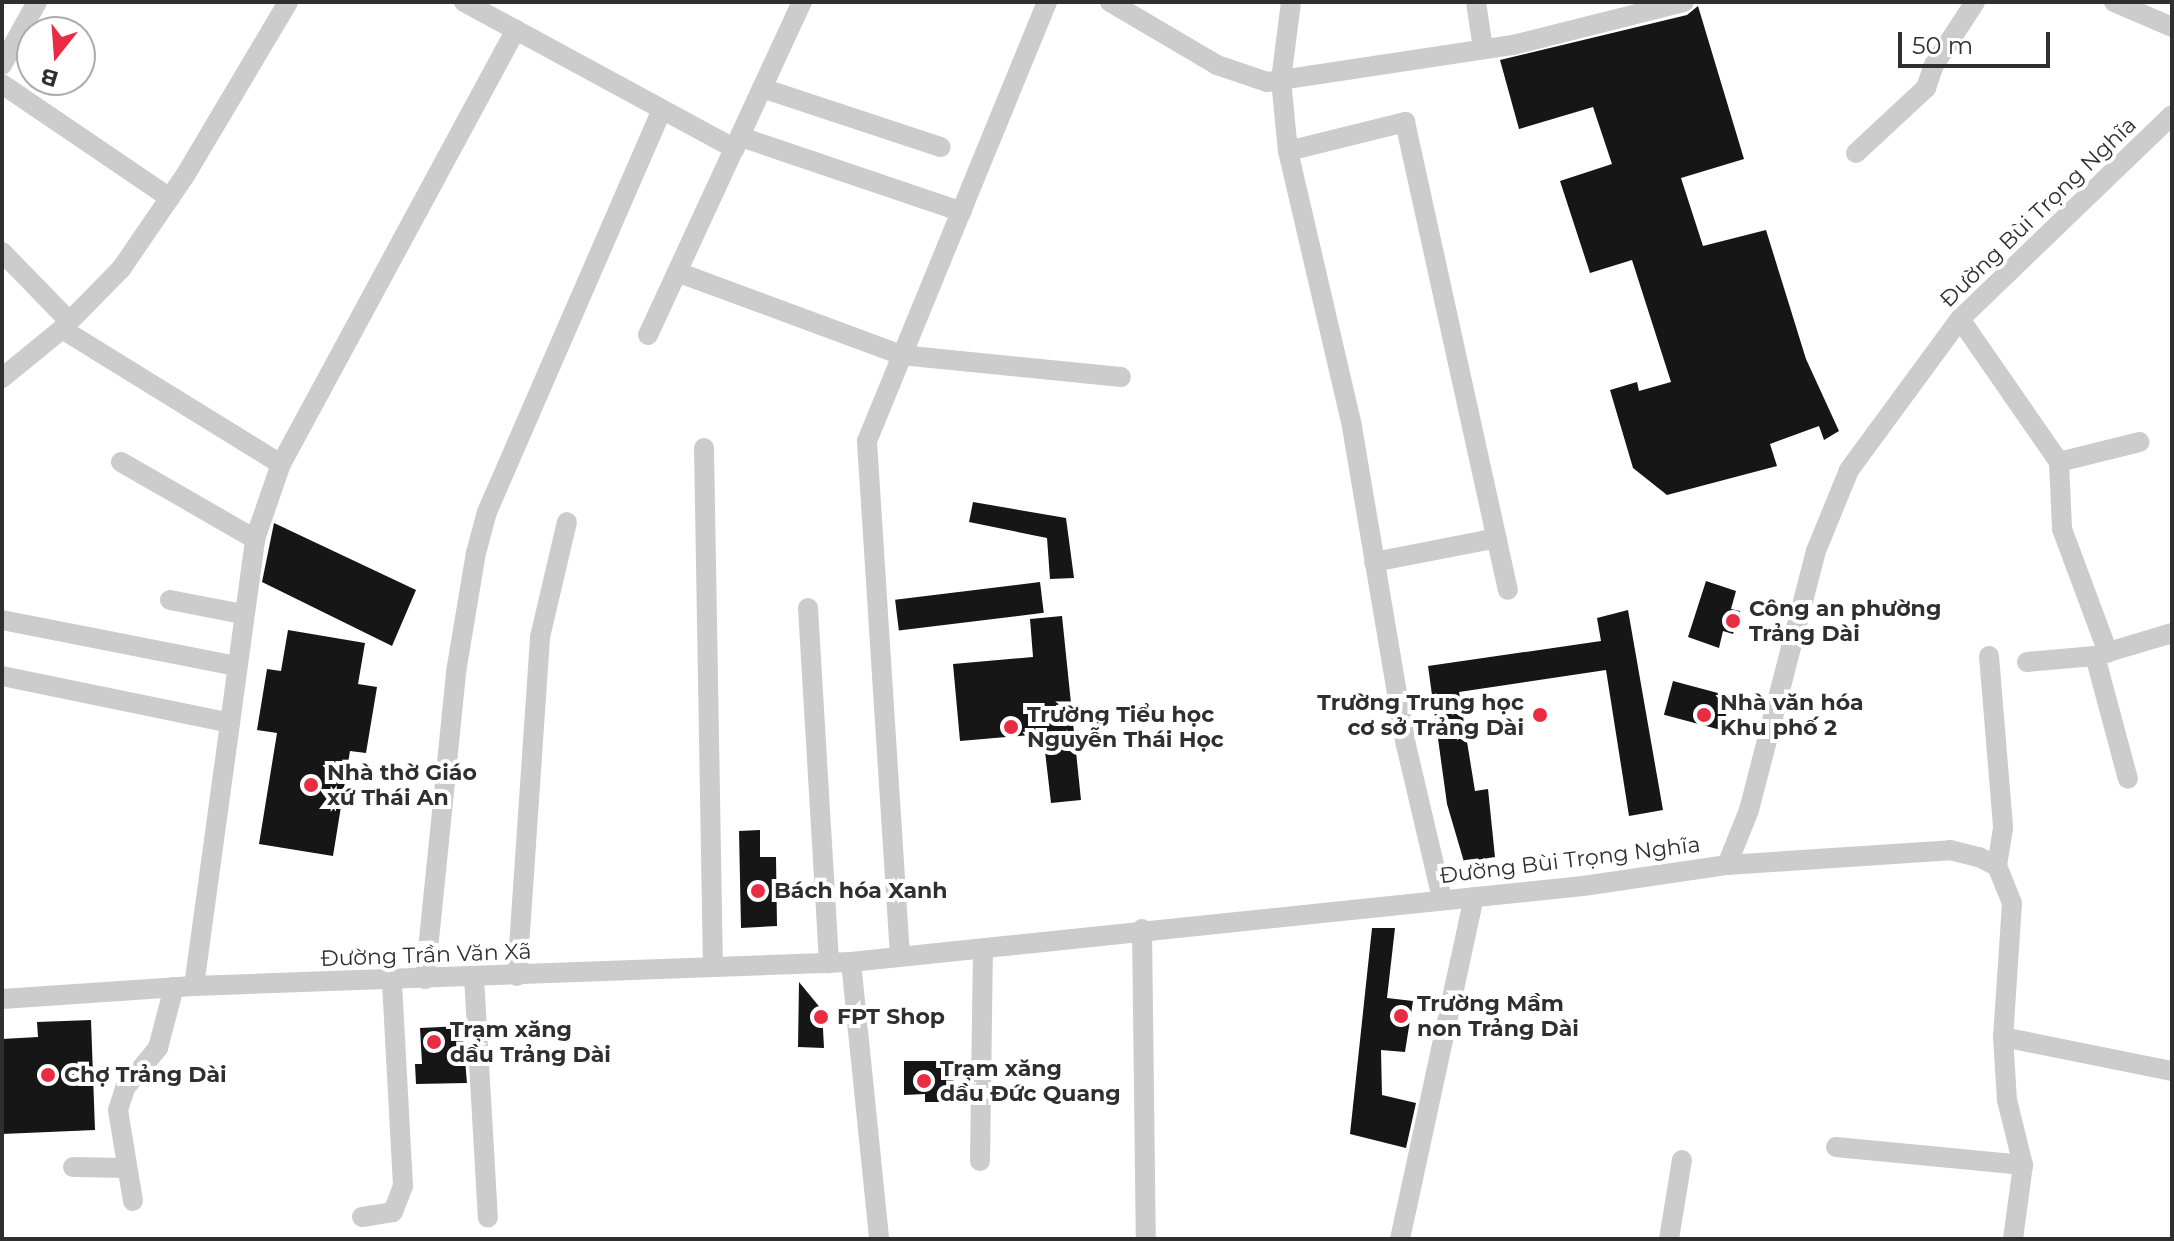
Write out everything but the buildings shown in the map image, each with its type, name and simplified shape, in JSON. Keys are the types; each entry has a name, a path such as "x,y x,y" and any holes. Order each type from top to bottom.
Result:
{"street":[{"path":"2,65 37,2"},
{"path":"2,378 66,325 121,269 170,198 288,2"},
{"path":"464,2 662,110 738,143 962,212"},
{"path":"648,335 802,2"},
{"path":"900,956 866,471 867,441 1047,2"},
{"path":"1110,2 1130,8 1217,65 1254,81 1281,80 1483,49 1684,2"},
{"path":"1291,2 1281,80 1288,151 1352,427 1406,745 1442,899"},
{"path":"1476,2 1483,49"},
{"path":"1856,153 1926,88 1934,65 1975,2"},
{"path":"2114,2 2172,27"},
{"path":"133,1201 118,1110 125,1088 158,1048 184,987 230,723 242,614 255,539 281,464 516,30"},
{"path":"2,84 170,198"},
{"path":"762,88 940,147"},
{"path":"425,979 458,657 476,553 487,512 662,110"},
{"name":"Đường Bùi Trọng Nghĩa","path":"851,962 1142,929 1474,897 1727,865 1749,810 1816,551 1849,470 1960,319 2172,115"},
{"path":"1288,151 1405,122 1508,590"},
{"path":"2,252 66,325 281,464"},
{"path":"677,272 901,355 1121,377"},
{"path":"1960,319 2059,462 2062,529 2102,654 2128,779"},
{"path":"2059,462 2140,442"},
{"path":"704,448 713,967"},
{"path":"121,462 255,539"},
{"path":"517,976 540,637 567,522"},
{"path":"1374,562 1497,538"},
{"path":"170,600 242,614"},
{"path":"808,608 829,963"},
{"path":"2,620 236,666"},
{"path":"2027,662 2102,654 2172,633"},
{"path":"1989,656 2003,828 1997,866 2012,903 2003,1037 2007,1100 2023,1165 2013,1239"},
{"path":"2,676 230,723"},
{"path":"1727,865 1950,850 1997,866"},
{"path":"1400,1239 1474,897"},
{"path":"1142,929 1146,1239"},
{"path":"980,1161 983,949"},
{"path":"851,962 879,1239"},
{"name":"Đường Trần Văn Xã","path":"2,999 184,987 851,962"},
{"path":"474,977 488,1218"},
{"path":"362,1217 393,1212 403,1186 392,980"},
{"path":"2003,1037 2172,1071"},
{"path":"1836,1147 2023,1165"},
{"path":"1669,1239 1682,1160"},
{"path":"73,1167 127,1168"}],"place":[{"name":"Công an phường Trảng Dài","path":"1733,621"},
{"name":"Trường Trung học cơ sở Trảng Dài","path":"1540,715"},
{"name":"Nhà văn hóa Khu phố 2","path":"1704,715"},
{"name":"Trường Tiểu học Nguyễn Thái Học","path":"1011,727"},
{"name":"Nhà thờ Giáo xứ Thái An","path":"311,785"},
{"name":"Bách hóa Xanh","path":"758,891"},
{"name":"Trường Mầm non Trảng Dài","path":"1401,1016"},
{"name":"FPT Shop","path":"821,1017"},
{"name":"Trạm xăng dầu Trảng Dài","path":"434,1042"},
{"name":"Chợ Trảng Dài","path":"48,1075"},
{"name":"Trạm xăng dầu Đức Quang","path":"924,1081"}]}
